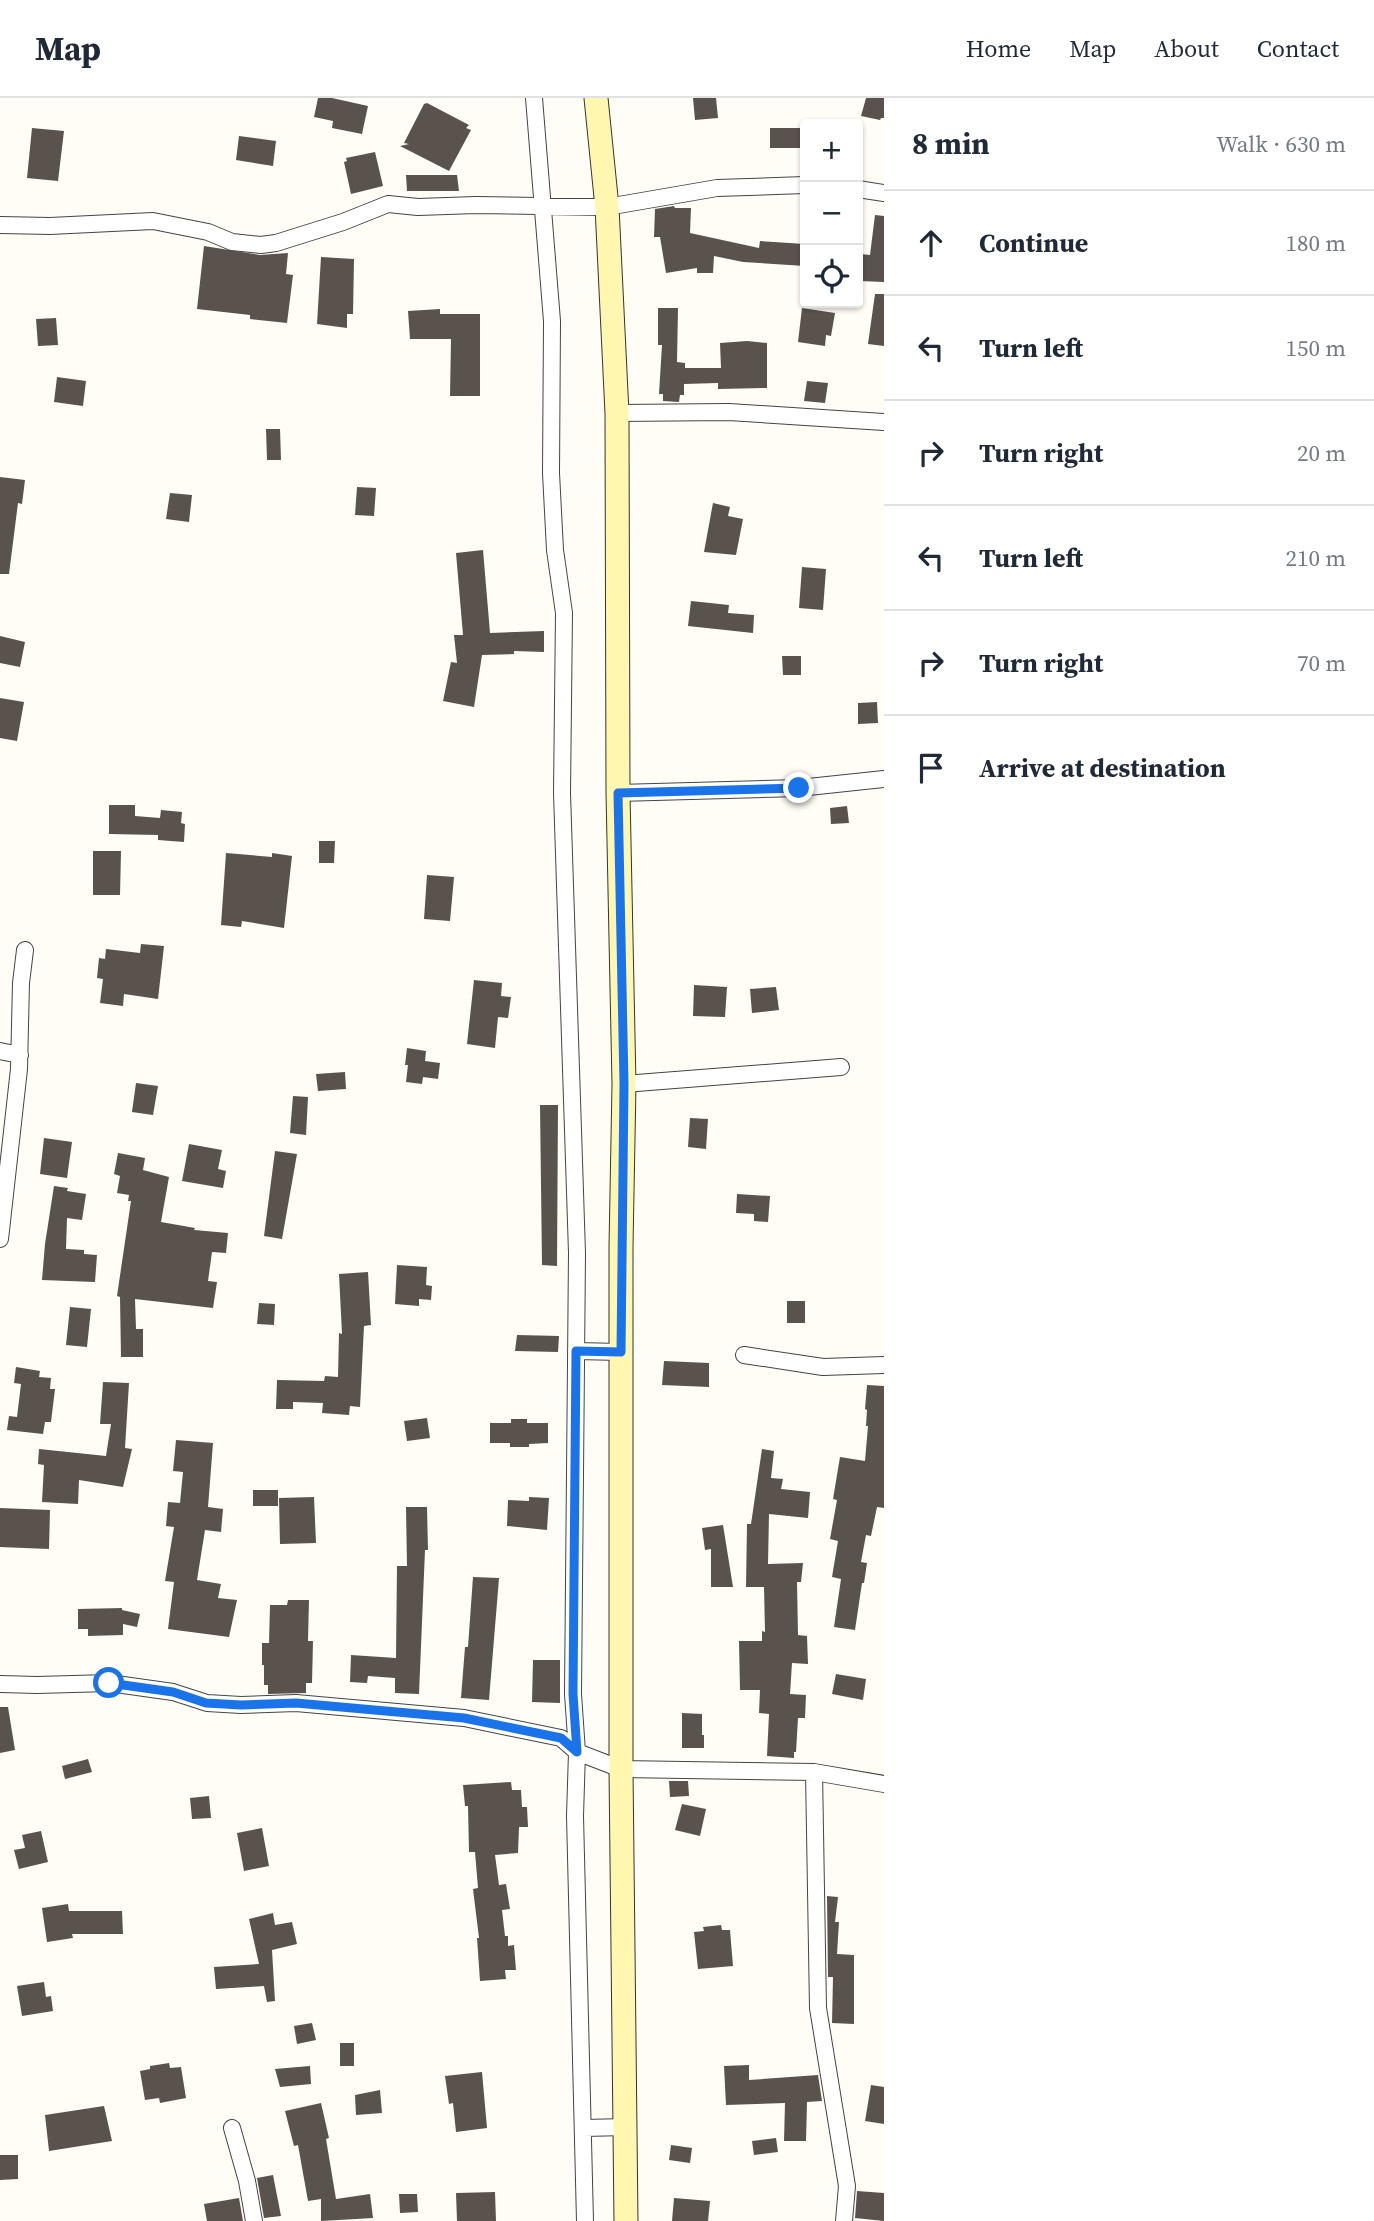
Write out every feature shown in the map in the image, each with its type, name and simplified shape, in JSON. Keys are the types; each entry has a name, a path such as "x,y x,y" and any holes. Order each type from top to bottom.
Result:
{"main road":[{"path":"596,98 607,207 617,413 618,793 624,1084 621,1769 626,2221"}],"street":[{"path":"534,98 552,321 551,473 555,550 564,613 562,793 576,1212 573,1694 577,1752 575,1816 585,2221"},
{"path":"0,225 50,226 153,221 208,232 232,242 261,245 343,222 388,204 418,207 607,207 717,188 800,185"},
{"path":"863,190 884,193"},
{"path":"617,413 729,412 884,422"},
{"path":"618,793 799,788 884,779"},
{"path":"0,1239 20,1055 21,983 25,950"},
{"path":"0,1051 20,1055"},
{"path":"624,1084 841,1067"},
{"path":"576,1351 621,1352"},
{"path":"744,1355 823,1367 884,1365"},
{"path":"0,1684 109,1683 173,1692 206,1703 296,1703 464,1718 561,1738 577,1752 621,1769 814,1772 884,1784"},
{"path":"814,1772 818,2008 846,2186 844,2221"},
{"path":"584,2128 626,2127"},
{"path":"232,2128 247,2181 254,2221"}],"building":[{"path":"318,98 332,98 368,106 362,134 332,128 333,121 314,117"},
{"path":"693,98 716,98 718,118 695,120"},
{"path":"866,98 884,98 884,118 880,120 861,116"},
{"path":"427,103 469,125 466,128 471,130 449,171 400,146 409,144 404,143 424,104"},
{"path":"32,128 64,131 58,181 27,178"},
{"path":"770,128 800,128 800,148 770,148"},
{"path":"239,136 276,141 273,166 236,160"},
{"path":"375,152 383,186 351,194 344,162 347,161 346,158"},
{"path":"406,175 457,175 459,191 407,191"},
{"path":"674,206 691,208 690,233 759,248 760,241 800,244 800,266 743,262 714,256 713,273 697,273 697,268 666,273 660,237 654,237 655,209"},
{"path":"875,215 884,216 884,282 863,281 863,254 870,255"},
{"path":"204,246 260,255 288,253 286,274 293,275 287,323 250,319 250,315 197,309"},
{"path":"321,257 354,259 353,314 347,314 347,328 317,324"},
{"path":"875,294 884,294 884,346 868,344"},
{"path":"658,308 678,308 677,362 685,363 685,368 721,368 720,343 767,343 767,388 718,389 718,383 684,384 684,395 680,395 679,402 663,401 663,394 659,394 662,345 658,345"},
{"path":"802,308 835,313 831,336 826,335 825,346 798,342"},
{"path":"440,309 440,314 480,314 480,396 450,396 451,339 410,339 408,311"},
{"path":"56,318 58,345 38,346 36,319"},
{"path":"57,377 86,381 83,406 54,402"},
{"path":"807,381 828,383 825,403 804,401"},
{"path":"266,429 280,429 281,460 267,460"},
{"path":"0,477 25,480 22,504 18,503 9,574 0,574"},
{"path":"357,487 376,488 374,516 355,515"},
{"path":"170,493 192,495 189,522 166,519"},
{"path":"713,503 730,507 728,516 743,519 736,555 704,552"},
{"path":"483,550 490,633 544,631 544,652 514,651 514,654 482,655 474,707 443,701 451,662 457,663 454,635 463,635 456,553"},
{"path":"802,567 826,569 823,610 799,608"},
{"path":"691,601 729,605 728,613 754,615 753,633 688,626"},
{"path":"0,636 25,642 20,667 0,663"},
{"path":"782,656 801,656 801,675 783,675"},
{"path":"0,698 24,702 17,741 0,738"},
{"path":"877,702 878,723 858,724 858,703"},
{"path":"109,805 135,805 135,816 160,818 161,810 182,812 181,823 185,824 184,842 158,840 158,835 109,834"},
{"path":"847,806 849,823 831,824 830,808"},
{"path":"319,841 335,841 334,863 319,863"},
{"path":"93,851 121,851 120,895 93,895"},
{"path":"226,853 292,856 284,928 242,921 241,927 221,925"},
{"path":"427,875 454,877 450,921 424,919"},
{"path":"141,944 164,946 158,999 124,994 123,1006 100,1003 103,979 97,978 99,958 105,959 106,949 140,953"},
{"path":"474,980 502,983 501,996 511,997 508,1018 498,1017 495,1048 467,1044"},
{"path":"694,985 727,987 725,1017 693,1016"},
{"path":"776,987 779,1010 752,1013 750,989"},
{"path":"407,1048 426,1051 425,1061 440,1063 438,1079 423,1077 422,1084 406,1082"},
{"path":"345,1072 346,1089 318,1091 316,1074"},
{"path":"136,1083 158,1086 153,1115 132,1112"},
{"path":"293,1096 308,1097 306,1135 290,1133"},
{"path":"540,1105 558,1105 557,1266 542,1265"},
{"path":"690,1118 708,1119 706,1149 688,1147"},
{"path":"44,1138 72,1142 67,1178 40,1174"},
{"path":"189,1144 222,1150 218,1169 226,1171 223,1188 182,1181"},
{"path":"275,1151 297,1154 282,1239 264,1236"},
{"path":"118,1153 145,1158 143,1170 169,1177 161,1222 195,1228 194,1230 228,1233 226,1253 212,1252 208,1281 217,1282 213,1308 135,1299 136,1329 143,1329 143,1357 121,1357 120,1297 117,1296 131,1201 128,1201 129,1195 117,1193 120,1176 114,1174"},
{"path":"54,1186 86,1194 82,1220 67,1218 66,1249 84,1250 84,1254 97,1255 95,1282 42,1280"},
{"path":"737,1194 770,1196 768,1222 754,1221 754,1214 736,1213"},
{"path":"397,1265 427,1267 426,1285 432,1286 431,1300 419,1299 419,1306 395,1304"},
{"path":"368,1272 371,1325 364,1326 360,1407 350,1406 349,1415 322,1413 323,1403 293,1402 293,1409 276,1409 277,1380 324,1381 325,1376 338,1377 339,1333 342,1334 339,1274"},
{"path":"787,1301 805,1301 805,1323 787,1323"},
{"path":"259,1303 275,1304 274,1325 257,1324"},
{"path":"70,1307 91,1309 87,1347 66,1345"},
{"path":"517,1335 559,1336 558,1352 515,1351"},
{"path":"664,1361 709,1363 709,1387 662,1385"},
{"path":"16,1367 40,1371 39,1377 51,1378 50,1389 55,1389 51,1422 45,1422 43,1434 7,1430 9,1416 17,1417 21,1384 14,1383"},
{"path":"103,1382 129,1383 125,1448 132,1449 123,1487 79,1480 78,1504 42,1502 44,1465 38,1464 39,1449 106,1456 111,1424 100,1424"},
{"path":"867,1385 884,1386 884,1508 877,1507 871,1536 866,1535 861,1562 867,1563 855,1630 834,1627 841,1579 832,1577 838,1541 830,1539 837,1500 833,1499 840,1457 865,1461"},
{"path":"427,1418 430,1438 407,1441 404,1421"},
{"path":"511,1419 527,1419 527,1423 548,1423 548,1443 510,1447 510,1443 490,1443 490,1423 511,1423"},
{"path":"176,1440 213,1443 208,1507 223,1509 221,1532 205,1530 197,1580 221,1584 218,1598 237,1600 229,1637 168,1629 174,1582 165,1581 174,1527 166,1526 168,1502 180,1503 183,1472 173,1471"},
{"path":"762,1449 774,1451 771,1478 783,1479 781,1489 810,1492 808,1518 769,1514 768,1564 803,1563 801,1582 797,1582 798,1635 807,1636 808,1664 792,1663 790,1694 806,1695 805,1718 798,1718 794,1758 767,1756 769,1714 759,1713 760,1690 740,1690 739,1641 762,1641 762,1631 765,1632 764,1587 746,1587 747,1524 751,1524"},
{"path":"253,1490 278,1490 278,1506 253,1506"},
{"path":"314,1497 316,1543 280,1544 279,1498"},
{"path":"529,1497 549,1498 547,1530 507,1526 508,1500 529,1501"},
{"path":"406,1507 427,1507 428,1550 425,1550 419,1694 395,1693 395,1678 368,1676 367,1683 350,1682 351,1655 396,1658 397,1566 407,1566"},
{"path":"0,1508 50,1510 49,1549 0,1547"},
{"path":"723,1525 733,1587 711,1587 711,1549 705,1550 702,1528"},
{"path":"473,1577 499,1578 489,1700 461,1698"},
{"path":"288,1600 309,1600 308,1641 313,1641 312,1683 306,1683 306,1693 268,1694 268,1685 264,1685 262,1643 269,1643 270,1605 287,1605"},
{"path":"122,1608 140,1614 137,1627 123,1624 123,1635 88,1636 88,1629 78,1629 78,1609"},
{"path":"533,1660 560,1660 560,1703 532,1702"},
{"path":"836,1674 866,1679 863,1700 832,1694"},
{"path":"0,1707 8,1707 15,1750 0,1753"},
{"path":"682,1713 702,1714 704,1748 682,1748"},
{"path":"88,1759 92,1772 65,1779 62,1766"},
{"path":"669,1781 688,1781 689,1796 670,1797"},
{"path":"511,1782 512,1790 521,1790 522,1807 527,1807 528,1827 519,1827 518,1853 495,1855 499,1885 506,1884 510,1909 502,1910 505,1936 508,1936 508,1946 514,1945 516,1970 505,1970 506,1979 480,1981 479,1938 473,1889 478,1888 475,1852 469,1852 468,1806 465,1806 463,1785"},
{"path":"209,1796 211,1818 192,1819 190,1798"},
{"path":"682,1804 706,1809 700,1836 675,1830"},
{"path":"262,1828 269,1866 244,1871 237,1833"},
{"path":"41,1831 48,1862 19,1869 14,1850 25,1848 22,1835"},
{"path":"827,1896 838,1897 835,1922 839,1922 837,1954 854,1955 854,2024 832,2023 833,1977 828,1977"},
{"path":"68,1904 69,1911 122,1911 123,1934 72,1934 73,1938 47,1942 42,1908"},
{"path":"273,1913 275,1925 292,1922 297,1944 272,1950 275,2001 267,2002 264,1986 216,1989 214,1967 259,1964 249,1919"},
{"path":"721,1925 722,1930 730,1930 733,1966 698,1969 694,1932 704,1931 703,1927"},
{"path":"44,1982 46,1997 51,1996 53,2011 22,2016 17,1986"},
{"path":"312,2023 316,2040 297,2044 294,2026"},
{"path":"340,2043 354,2043 354,2066 340,2066"},
{"path":"169,2063 170,2068 181,2067 186,2098 160,2103 159,2098 145,2100 140,2071 150,2069 150,2066"},
{"path":"749,2065 749,2080 818,2075 822,2101 807,2102 806,2141 784,2141 785,2103 726,2105 724,2066"},
{"path":"310,2066 311,2084 280,2087 275,2069"},
{"path":"482,2072 487,2128 456,2132 453,2103 449,2104 445,2076"},
{"path":"871,2085 884,2087 884,2124 865,2121"},
{"path":"380,2090 382,2113 356,2115 355,2095"},
{"path":"321,2103 329,2138 326,2139 336,2199 370,2194 373,2218 321,2221 321,2199 308,2201 298,2145 294,2146 285,2111"},
{"path":"104,2106 112,2141 49,2151 45,2115"},
{"path":"776,2138 778,2152 754,2155 752,2141"},
{"path":"671,2145 692,2148 690,2163 669,2160"},
{"path":"0,2155 18,2155 18,2179 0,2180"},
{"path":"273,2175 281,2216 264,2218 257,2178"},
{"path":"857,2191 884,2193 884,2221 855,2218"},
{"path":"495,2192 496,2221 457,2221 456,2193"},
{"path":"399,2194 417,2194 418,2212 400,2213"},
{"path":"239,2198 243,2221 207,2221 204,2204"},
{"path":"674,2198 710,2201 708,2221 672,2221"}],"route":[{"path":"109,1683 173,1692 206,1703 296,1703 464,1718 561,1738 577,1752 573,1694 576,1351 621,1352 624,1084 618,793 799,788"}]}
